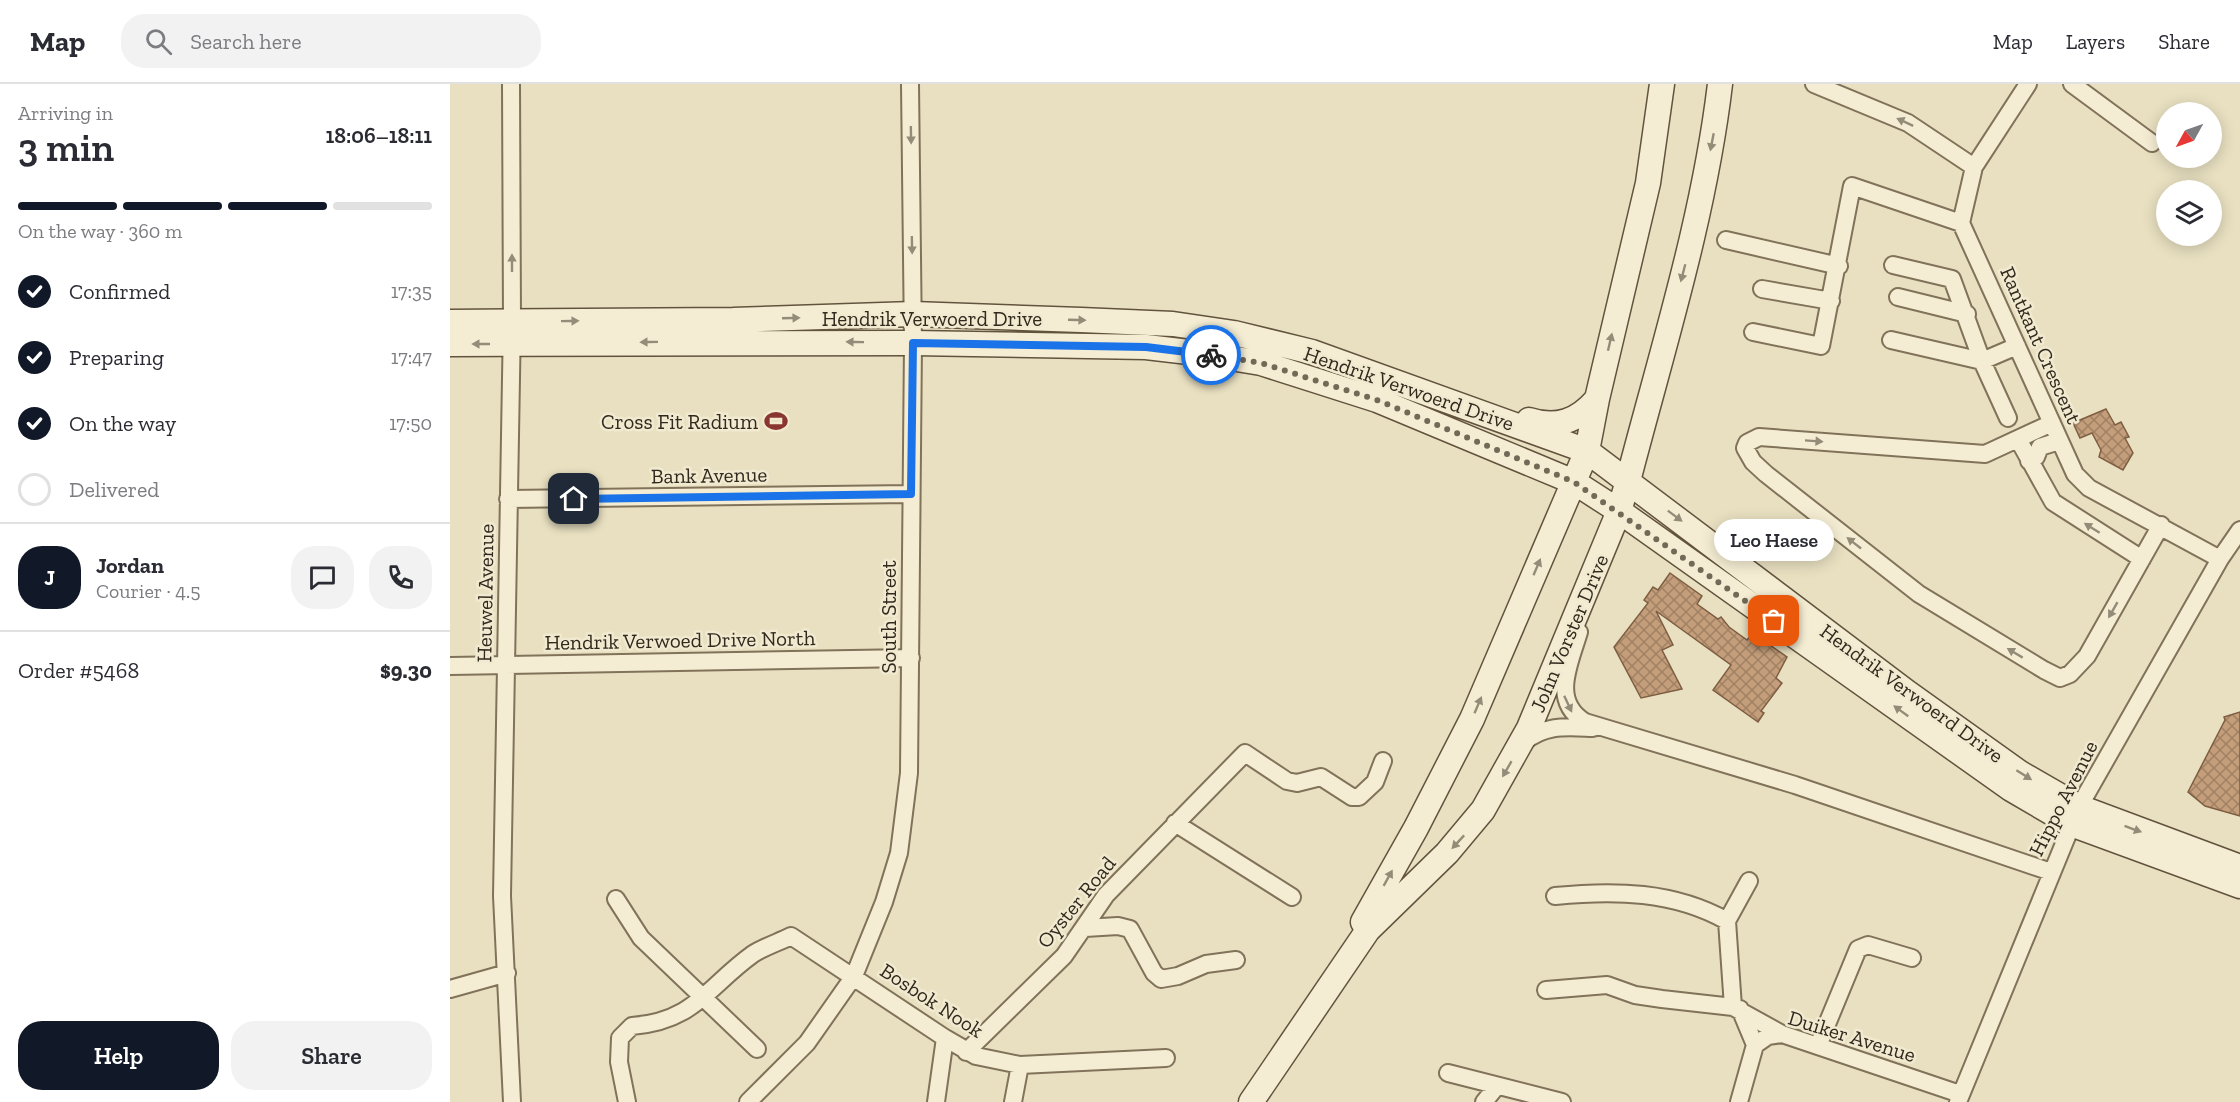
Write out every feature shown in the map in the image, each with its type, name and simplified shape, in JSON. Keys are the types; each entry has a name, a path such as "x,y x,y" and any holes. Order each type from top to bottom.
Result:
{"main road":[{"path":"1243,1102 1290,1035 1362,923 1416,828 1472,719 1587,451 1648,183 1662,84"},
{"name":"John Vorster Drive","path":"1251,1102 1368,930 1466,833 1483,810 1522,743 1619,511 1697,216 1715,126 1720,84"},
{"name":"Hendrik Verwoerd Drive","path":"450,344 512,333 733,320 913,314 1173,324 1234,333 1312,352 1587,451 2075,816 2240,867"},
{"name":"Hendrik Verwoerd Drive","path":"450,322 512,333 1146,347 1261,363 1377,400 1574,482 1619,511 2002,783 2240,886"},
{"path":"1403,383 1539,423 1552,424 1582,415 1597,399"}],"street":[{"name":"Heuwel Avenue","path":"511,84 512,333 502,896 512,1102"},
{"name":"South Street","path":"748,1102 807,1043 854,976 884,902 898,853 909,773 913,343 910,84"},
{"path":"1814,84 1908,123 1974,167"},
{"path":"1753,332 1821,346 1839,266 1852,186 1961,222 1974,167 2028,84"},
{"path":"2072,84 2152,143"},
{"name":"Rantkant Crescent","path":"1961,222 2075,474 2089,488 2220,559"},
{"path":"1726,240 1839,266"},
{"path":"1893,265 1952,279 1982,361 2008,418"},
{"path":"1762,289 1831,301"},
{"path":"1898,297 1966,314"},
{"path":"1891,340 1982,361 2018,346"},
{"path":"2052,423 1985,454 1759,436 1751,440 1746,448 1752,462 1766,474 1915,591 2043,670 2060,678 2070,674 2087,656 2161,525"},
{"path":"2018,439 2052,502 2142,559"},
{"path":"2029,461 2036,457 2040,447 2059,441"},
{"name":"Bank Avenue","path":"508,499 911,494"},
{"name":"Hippo Avenue","path":"1959,1098 2075,816 2220,559 2240,530"},
{"path":"1596,566 1564,693 1571,711 1585,722 1795,785 2051,872"},
{"name":"Hendrik Verwoed Drive North","path":"450,666 910,658"},
{"path":"1522,743 1533,734 1549,728 1603,729"},
{"name":"Oyster Road","path":"966,1052 1064,956 1106,895 1245,753 1287,781 1297,783 1321,777 1352,797 1359,797 1375,782 1383,761"},
{"path":"1175,823 1292,897"},
{"path":"1739,1102 1755,1045 1737,1008 1728,921 1749,881"},
{"path":"1555,896 1597,892 1641,894 1694,906 1728,921"},
{"path":"616,900 641,938 757,1049"},
{"path":"1085,928 1118,926 1130,929 1154,973 1161,979 1178,976 1206,964 1236,960"},
{"name":"Bosbok Nook","path":"703,998 754,954 791,936 966,1052 987,1059 1020,1065 1166,1058"},
{"path":"1818,1046 1858,949 1869,945 1912,958"},
{"path":"450,989 507,973"},
{"path":"1546,990 1607,985 1644,996 1737,1008 1782,1034"},
{"path":"627,1102 619,1062 620,1038 632,1026 654,1024 676,1017 703,998"},
{"name":"Duiker Avenue","path":"1755,1045 1768,1036 1782,1034 1959,1098"},
{"path":"936,1102 945,1038"},
{"path":"1013,1102 1020,1065"},
{"path":"1448,1073 1562,1102"},
{"path":"1484,1102 1497,1086"}],"building":[{"path":"2106,409 2115,425 2121,422 2129,437 2125,438 2133,453 2123,470 2099,457 2101,450 2092,433 2080,438 2073,423"},
{"path":"1670,573 1702,596 1697,604 1718,619 1721,617 1729,627 1747,640 1753,633 1787,657 1776,678 1782,683 1761,711 1764,713 1758,722 1713,690 1731,665 1656,611 1673,645 1662,650 1682,689 1641,698 1614,647 1648,603 1644,600 1653,587 1658,590"},
{"path":"2240,712 2240,816 2205,806 2188,792 2225,720 2224,717"}],"way so far":[{"path":"1211,355 1261,363 1377,400 1574,482 1619,511 1774,621"}],"place":[{"name":"Cross Fit Radium","path":"776,421"},
{"name":"Leo Haese","path":"1774,621"}],"route":[{"path":"574,499 911,494 913,343 1146,347 1211,355"}]}
